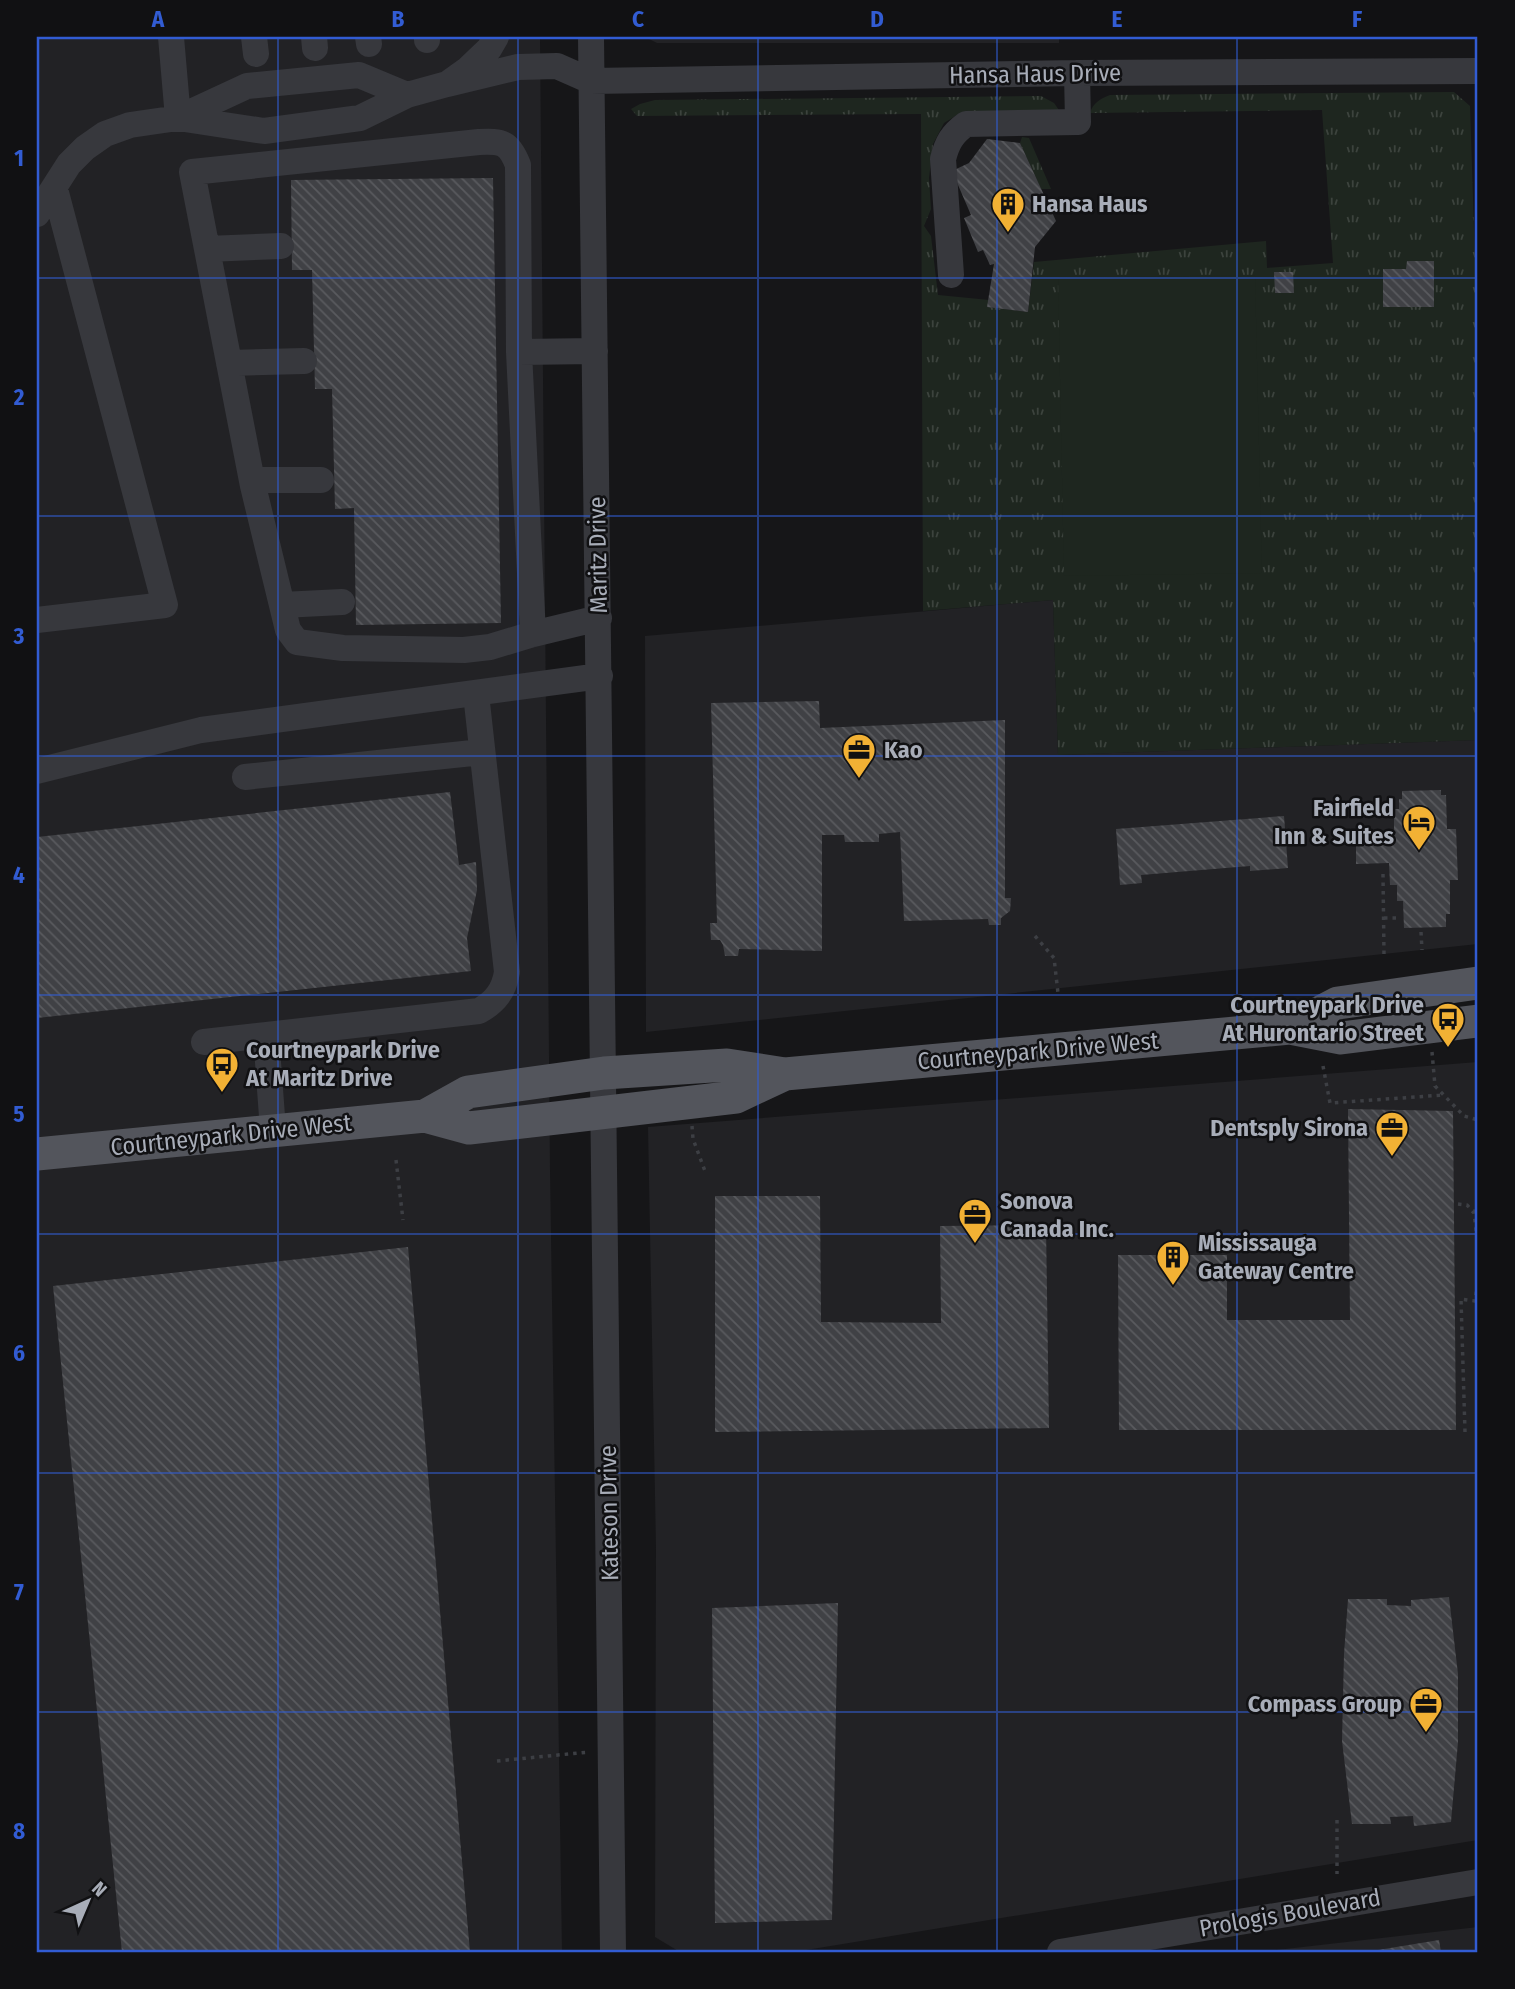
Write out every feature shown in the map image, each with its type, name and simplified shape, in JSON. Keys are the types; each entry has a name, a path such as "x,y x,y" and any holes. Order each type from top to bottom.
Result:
{"main road":[{"name":"Courtneypark Drive West","path":"1290,1028 1338,1003 1478,983"},
{"name":"Courtneypark Drive West","path":"425,1116 468,1092 604,1073 727,1065 785,1074 1290,1028 1341,1038 1478,1021"},
{"name":"Courtneypark Drive West","path":"37,1154 425,1116 470,1128 736,1097 785,1074"}],"street":[{"path":"171,37 178,118"},
{"path":"447,84 489,49 496,37"},
{"name":"Maritz Drive","path":"590,37 604,1073"},
{"path":"178,118 264,131 360,118 407,94 518,67 557,66 591,81"},
{"name":"Hansa Haus Drive","path":"591,81 1077,73 1478,71"},
{"path":"951,275 943,159 954,132 966,124 1078,122 1077,73"},
{"path":"37,215 69,164 85,148 106,134 130,125 178,118 247,86 359,75 407,94"},
{"path":"533,634 519,352 518,165 512,151 500,141 479,142 192,172 252,480 288,630 297,642 343,648 464,650 490,647 599,618"},
{"path":"37,620 165,606 55,189"},
{"path":"207,249 281,246"},
{"path":"519,352 595,351"},
{"path":"229,363 304,361"},
{"path":"252,480 321,480"},
{"path":"282,605 342,603"},
{"path":"37,771 201,730 600,676"},
{"path":"204,1042 479,1011 498,996 506,983 507,972 476,694"},
{"path":"245,777 482,752"},
{"path":"266,1035 273,1130"},
{"name":"Kateson Drive","path":"604,1073 613,1952"},
{"name":"Prologis Boulevard","path":"1060,1952 1478,1882"}],"path":[{"path":"1051,212 1080,200"},
{"path":"1383,874 1384,955"},
{"path":"1384,918 1400,918"},
{"path":"1421,932 1422,950"},
{"path":"1035,936 1054,958 1058,993"},
{"path":"1430,1027 1435,1086 1464,1116 1478,1120 1478,1151"},
{"path":"1323,1066 1330,1103 1444,1095"},
{"path":"692,1124 693,1139 705,1171"},
{"path":"396,1160 403,1220"},
{"path":"1478,1203 1474,1213 1478,1246"},
{"path":"1458,1204 1467,1205 1474,1213"},
{"path":"1465,1432 1461,1299 1475,1301 1478,1279"},
{"path":"497,1760 611,1750"},
{"path":"1337,1820 1337,1874"}],"shaded area":[{"path":"37,37 540,37 550,1170 562,1952 37,1952"},
{"path":"645,37 1059,37 1059,43 657,43"},
{"path":"1053,600 1058,755 1478,740 1478,944 646,1032 645,636"},
{"path":"1478,1062 1478,1840 794,1952 680,1952 655,1937 656,1548 648,1127"},
{"path":"1478,1927 1478,1952 1260,1952"}],"green space":[{"path":"1454,92 1470,106 1478,354 1478,740 1058,755 1053,600 923,611 921,114 637,116 631,109 655,100 1041,96 1054,103 1061,113 957,115 944,123 933,144 929,178 931,209 924,226 931,236 938,295 989,300 988,307 1028,312 1034,262 1266,241 1267,268 1333,263 1322,110 1090,113 1095,104 1103,98 1110,95"},
{"path":"1022,137 1029,138 1051,189 1041,189 1020,143"},
{"path":"1255,275 1262,573 1064,576 1058,278"}],"building":[{"name":"Hansa Haus","path":"987,139 1020,143 1056,221 1035,247 1028,312 987,307 994,264 990,265 983,250 978,252 964,218 971,215 952,171 969,163"},
{"path":"493,178 501,623 356,625 354,508 335,509 332,389 315,389 312,270 292,270 291,180"},
{"path":"1407,261 1434,261 1434,307 1383,307 1383,269 1406,269"},
{"path":"1274,272 1293,272 1294,293 1275,293"},
{"name":"Kao","path":"819,701 820,728 1005,720 1005,898 1011,898 1010,911 1001,918 1001,925 989,925 988,919 904,921 900,832 879,834 879,842 845,842 844,835 822,835 822,951 739,949 738,956 725,956 720,940 711,940 710,923 717,923 711,703"},
{"path":"1441,790 1441,795 1446,795 1447,829 1456,829 1458,880 1450,880 1450,914 1446,914 1446,927 1404,928 1403,901 1397,901 1397,885 1390,885 1389,863 1356,864 1356,832 1394,832 1394,809 1399,809 1402,791"},
{"path":"450,792 459,865 476,862 477,890 467,938 471,971 37,1018 37,837"},
{"path":"1284,816 1288,868 1250,871 1250,866 1141,875 1142,883 1120,885 1116,829"},
{"name":"Mississauga Gateway Centre","path":"1348,1109 1453,1111 1456,1430 1119,1430 1118,1255 1227,1255 1227,1320 1350,1320"},
{"path":"715,1196 820,1196 821,1322 941,1323 940,1226 1046,1225 1049,1428 715,1432"},
{"path":"408,1247 470,1952 122,1952 53,1286"},
{"path":"1449,1597 1458,1674 1458,1742 1451,1822 1414,1826 1413,1816 1390,1817 1391,1824 1352,1824 1342,1741 1348,1599 1387,1599 1387,1605 1411,1606 1411,1600"},
{"path":"838,1603 832,1920 715,1923 712,1608"},
{"path":"1439,1940 1441,1952 1372,1952 1372,1951"}],"place":[{"name":"Hansa Haus","path":"1008,234"},
{"name":"Kao","path":"859,780"},
{"name":"Fairfield Inn & Suites","path":"1419,852"},
{"name":"Courtneypark Drive At Hurontario Street","path":"1448,1049"},
{"name":"Courtneypark Drive At Maritz Drive","path":"222,1094"},
{"name":"Dentsply Sirona","path":"1392,1158"},
{"name":"Sonova Canada Inc.","path":"975,1245"},
{"name":"Mississauga Gateway Centre","path":"1173,1287"},
{"name":"Compass Group","path":"1426,1734"}]}
